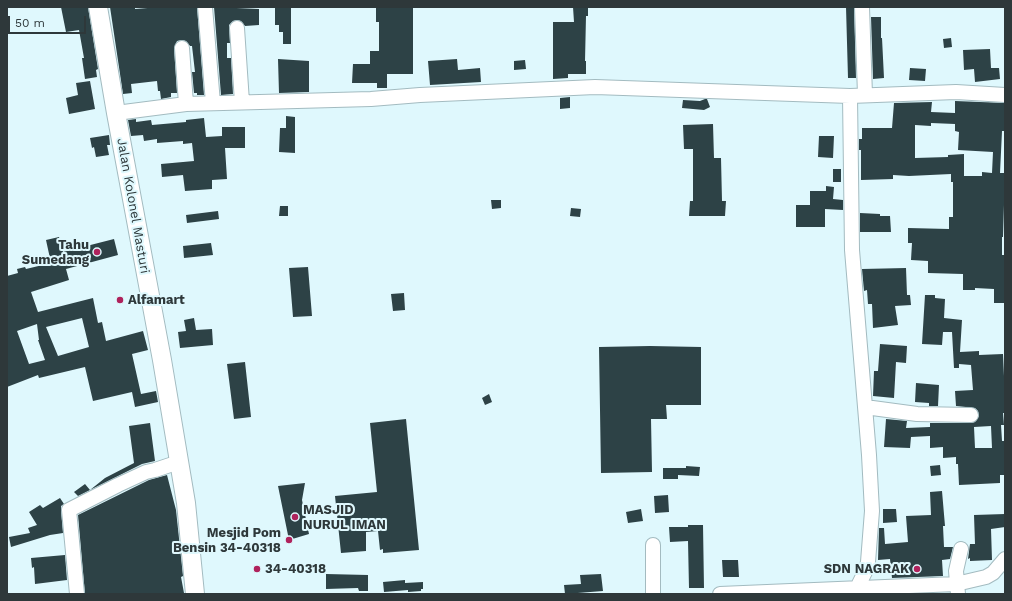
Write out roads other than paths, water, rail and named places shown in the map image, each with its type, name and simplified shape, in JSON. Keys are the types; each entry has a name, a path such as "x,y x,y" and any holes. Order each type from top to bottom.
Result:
{"main road":[{"name":"Jalan Kolonel Masturi","path":"98,7 186,503 195,594"}],"street":[{"path":"205,7 213,103"},
{"path":"862,7 865,95"},
{"path":"237,28 242,102"},
{"path":"182,48 186,104"},
{"path":"116,113 186,104 371,100 420,95 595,86 850,96 956,92 1005,95"},
{"path":"850,96 852,250 857,314 862,353 872,523 868,562 858,588"},
{"path":"865,407 917,414 971,415"},
{"path":"77,594 69,510 146,472 179,462"},
{"path":"653,545 653,594"},
{"path":"957,589 956,571 961,549"},
{"path":"720,594 858,588 957,589 993,573 1005,560"},
{"path":"986,577 1005,578"}],"place":[{"name":"Tahu Sumedang","path":"97,252"},
{"name":"Alfamart","path":"120,300"},
{"name":"MASJID NURUL IMAN","path":"295,517"},
{"name":"Mesjid Pom Bensin 34-40318","path":"289,540"},
{"name":"34-40318","path":"257,569"},
{"name":"SDN NAGRAK","path":"917,569"}]}
